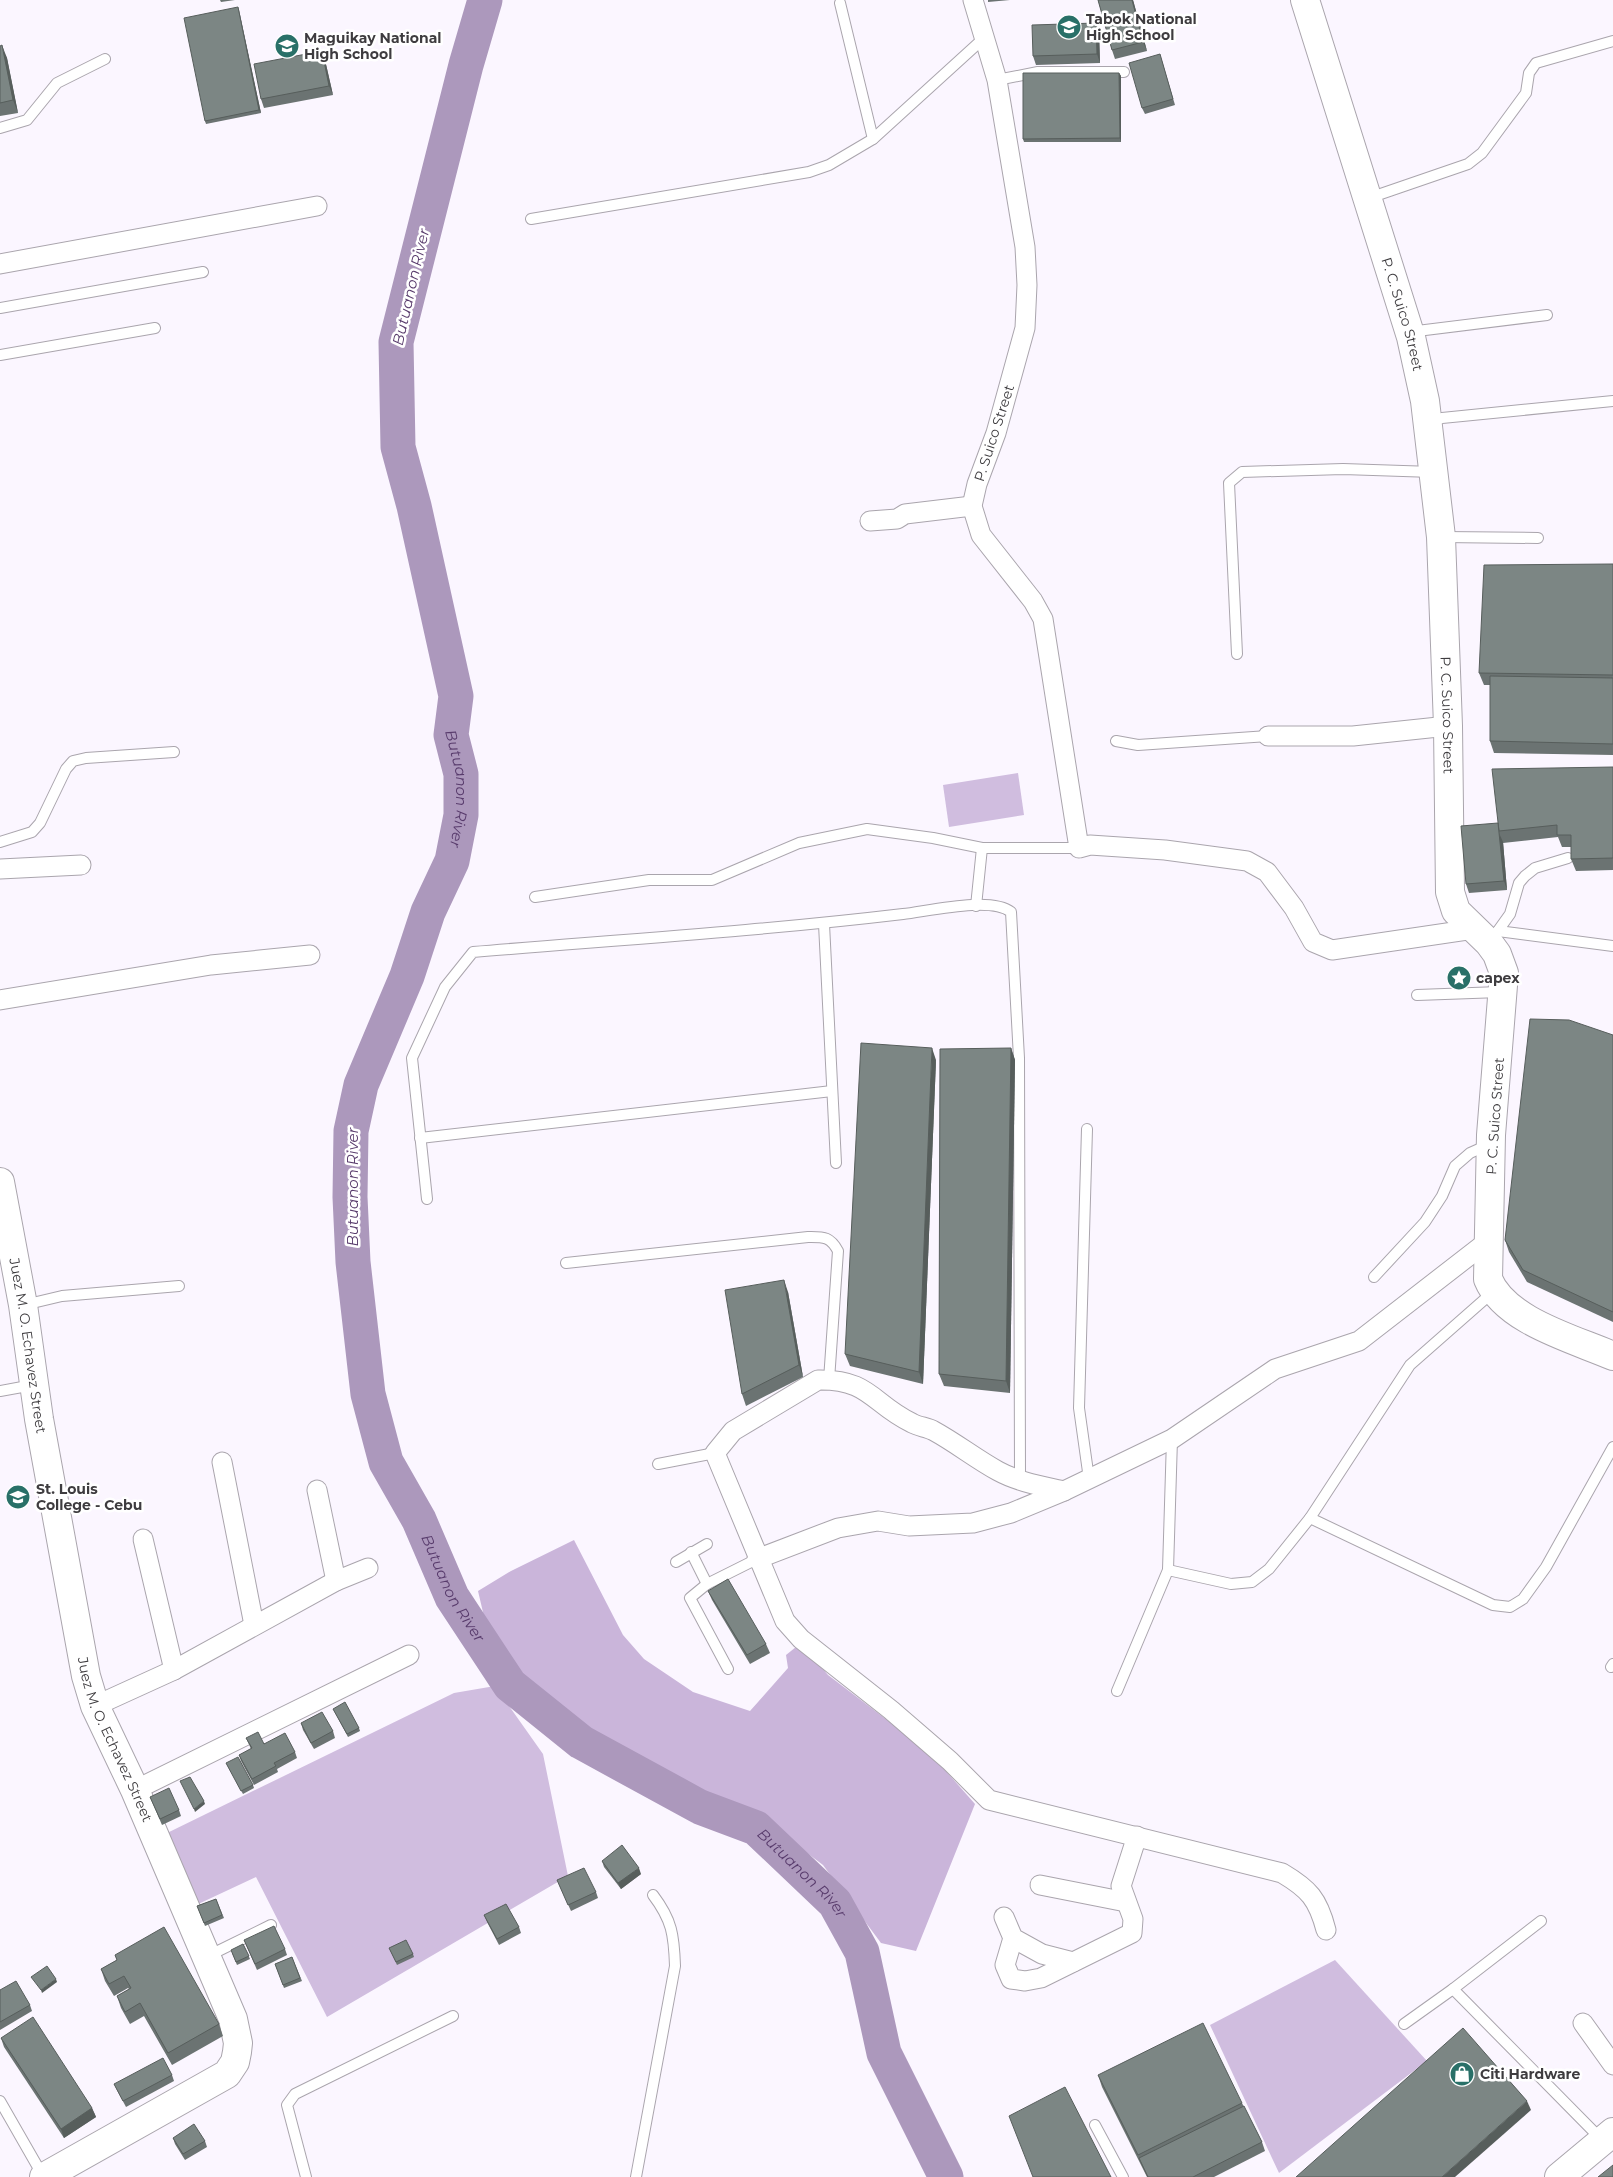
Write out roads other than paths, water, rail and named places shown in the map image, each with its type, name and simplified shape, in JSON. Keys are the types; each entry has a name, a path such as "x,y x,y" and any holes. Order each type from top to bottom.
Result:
{"street":[{"name":"P. Suico Street","path":"972,506 977,484 996,433 1025,328 1027,285 1025,247 997,80 973,0"},
{"name":"P. C. Suico Street","path":"1305,0 1409,332 1428,423 1441,537 1448,726 1450,892 1456,911 1487,934 1504,973 1491,1144 1488,1279 1494,1292"},
{"path":"0,264 317,206"},
{"path":"870,521 897,519 906,514 972,506 981,535 1033,601 1043,620 1079,848 1090,845 1165,850 1247,861 1267,872 1294,908 1313,942 1332,950 1487,934"},
{"path":"1268,736 1352,736 1448,726"},
{"path":"0,869 81,866"},
{"path":"0,1000 204,966 310,955"},
{"name":"Juez M. O. Echavez Street","path":"0,1182 23,1305 33,1385 86,1676 95,1706 135,1790 207,1957 235,2027 237,2052 231,2070 44,2177"},
{"path":"757,1559 838,1528 878,1521 909,1526 974,1523 1012,1513 1064,1491 1172,1439 1275,1368 1359,1341 1488,1241"},
{"path":"1494,1292 1515,1312 1613,1356"},
{"path":"1064,1491 1020,1480 998,1471 932,1430 913,1424 863,1388 829,1380 818,1380 733,1431 714,1453 757,1559 785,1621 801,1639 891,1710 950,1761 988,1800 1282,1873 1299,1883 1310,1893 1320,1908 1326,1930"},
{"path":"222,1462 254,1625"},
{"path":"317,1490 336,1581"},
{"path":"143,1539 174,1670"},
{"path":"95,1706 174,1670 336,1581 368,1568"},
{"path":"135,1790 409,1655"},
{"path":"1013,1938 1005,1965 1012,1979 1025,1981 1041,1978 1132,1932 1133,1919 1121,1886 1138,1836"},
{"path":"1040,1885 1126,1902"},
{"path":"1004,1917 1013,1938 1042,1954 1072,1962"},
{"path":"1582,2023 1613,2065"},
{"path":"1559,2177 1608,2136"}],"lane":[{"path":"840,3 873,139"},
{"path":"531,219 810,172 829,165 873,139 984,38"},
{"path":"1368,198 1468,164 1482,153 1526,93 1529,72 1536,63 1613,41"},
{"path":"0,128 27,120 58,83 105,59"},
{"path":"997,80 1038,72 1124,72"},
{"path":"0,308 203,272"},
{"path":"1409,332 1547,314"},
{"path":"0,355 155,328"},
{"path":"1428,423 1442,418 1613,401"},
{"path":"1237,654 1230,483 1242,472 1343,469 1434,472"},
{"path":"1441,537 1538,538"},
{"path":"1116,741 1138,744 1268,736"},
{"path":"0,842 32,832 40,823 66,769 73,761 86,758 174,752"},
{"path":"534,897 649,880 712,880 799,843 867,829 933,838 982,848 1079,848"},
{"path":"976,906 982,848"},
{"path":"1487,934 1510,914 1519,884 1525,876 1535,868 1568,858"},
{"path":"427,1198 412,1058 445,987 473,952 824,924 976,906 1000,906 1011,912 1019,1058 1020,1480"},
{"path":"824,924 836,1163"},
{"path":"1487,934 1613,946"},
{"path":"1417,995 1504,992"},
{"path":"420,1138 832,1091"},
{"path":"1087,1129 1079,1408 1089,1479"},
{"path":"1374,1277 1425,1222 1442,1196 1455,1166 1470,1153 1491,1144"},
{"path":"566,1263 808,1237 827,1238 834,1243 838,1250 829,1380"},
{"path":"23,1305 62,1296 178,1286"},
{"path":"1168,1570 1231,1584 1252,1582 1269,1569 1310,1518 1410,1365 1494,1292"},
{"path":"0,1391 33,1385"},
{"path":"1117,1691 1168,1570 1172,1439"},
{"path":"1310,1518 1476,1598 1493,1605 1510,1607 1523,1599 1546,1567 1613,1447"},
{"path":"658,1464 714,1453"},
{"path":"676,1562 707,1544"},
{"path":"691,1552 707,1584"},
{"path":"728,1669 690,1598 707,1584 757,1559"},
{"path":"636,2177 675,1966 674,1937 666,1912 652,1896"},
{"path":"1404,2024 1453,1989 1540,1921"},
{"path":"207,1957 271,1925"},
{"path":"1453,1989 1608,2136"},
{"path":"306,2177 286,2105 294,2094 453,2016"},
{"path":"0,2101 44,2177"},
{"path":"1095,2125 1122,2177"}],"waterway":[{"name":"Butuanon River","path":"485,0 466,65 396,342 398,447 414,506 456,696 451,735 461,774 461,815 452,861 428,912 407,976 361,1085 351,1131 350,1197 353,1262 368,1394 386,1462 419,1520 452,1597 510,1685 581,1742 700,1807 756,1828 835,1903 862,1952 884,2053 946,2177"}],"place":[{"name":"Tabok National High School","path":"1069,27"},
{"name":"Maguikay National High School","path":"287,46"},
{"name":"capex","path":"1459,978"},
{"name":"St. Louis College - Cebu","path":"18,1497"},
{"name":"Citi Hardware","path":"1462,2074"}]}
